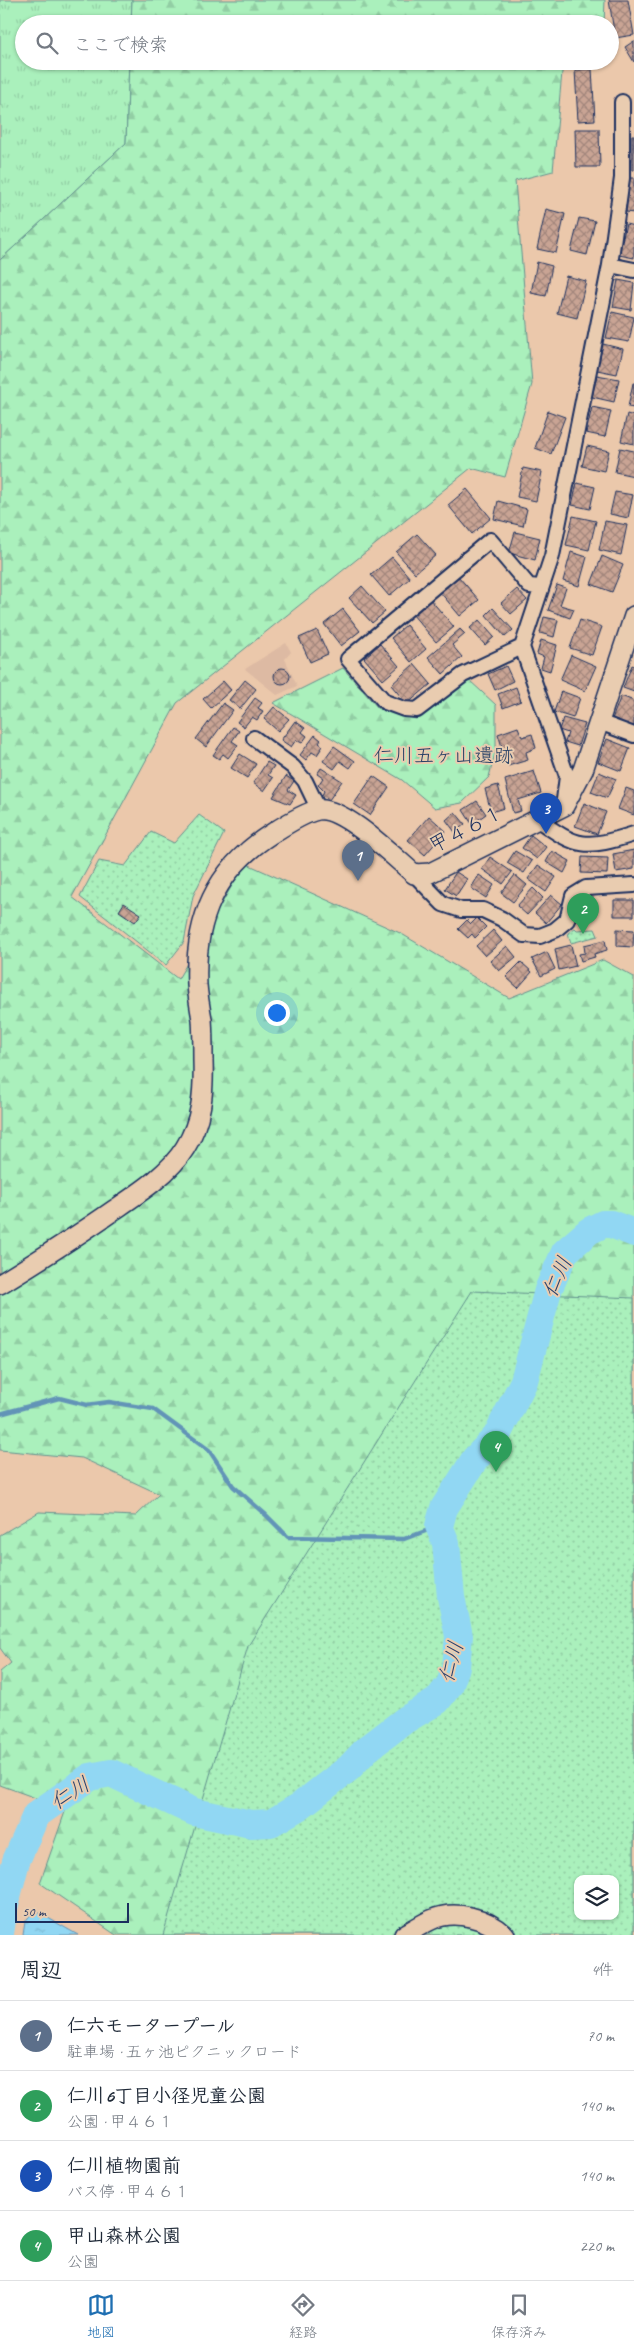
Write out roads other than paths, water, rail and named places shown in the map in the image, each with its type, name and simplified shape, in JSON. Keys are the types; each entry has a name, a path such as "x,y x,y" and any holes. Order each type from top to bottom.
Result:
{"street":[{"path":"564,806 567,776 522,647 552,556 610,265 622,178 622,102"},
{"path":"610,265 634,270"},
{"path":"522,647 463,676 417,710 404,710 385,702 348,659 490,540 529,586 541,587"},
{"path":"564,806 583,770 634,616"},
{"path":"599,722 634,735"},
{"path":"254,738 293,767 305,781 319,810"},
{"name":"甲４６１","path":"414,874 430,872 564,806"},
{"path":"0,1284 59,1248 133,1197 167,1170 185,1148 202,1105 202,1021 197,986 197,955 201,930 208,903 227,872 256,844 285,826 319,810 338,814 357,826 414,874 443,904 461,910 484,910 502,918 524,935 540,936 555,930 567,920 573,896 586,888 634,885"},
{"path":"537,819 559,836 579,845 601,844 634,834"},
{"path":"404,1935 433,1919 459,1915 486,1921 504,1935"}],"water":[{"path":"34,1910 78,1935 23,1935 25,1922"}],"waterway":[{"name":"仁川","path":"0,1933 4,1908 16,1861 36,1815 90,1777 111,1773 194,1812 251,1824 271,1823 300,1806 349,1768 366,1750 405,1720 437,1701 450,1684 456,1667 459,1636 451,1597 446,1543 439,1526 444,1508 475,1459 496,1437 524,1381 548,1290 565,1252 589,1231 603,1224 611,1224 634,1233"},
{"path":"0,1414 59,1398 87,1405 109,1402 153,1409 209,1450 233,1486 288,1537 404,1539 439,1526"}],"place":[{"name":"仁川植物園前","path":"546,834"},
{"name":"仁六モータープール","path":"358,881"},
{"name":"仁川6丁目小径児童公園","path":"583,934"},
{"name":"甲山森林公園","path":"496,1472"}],"park label":[{"name":"仁川五ヶ山遺跡","path":"444,755"}]}
